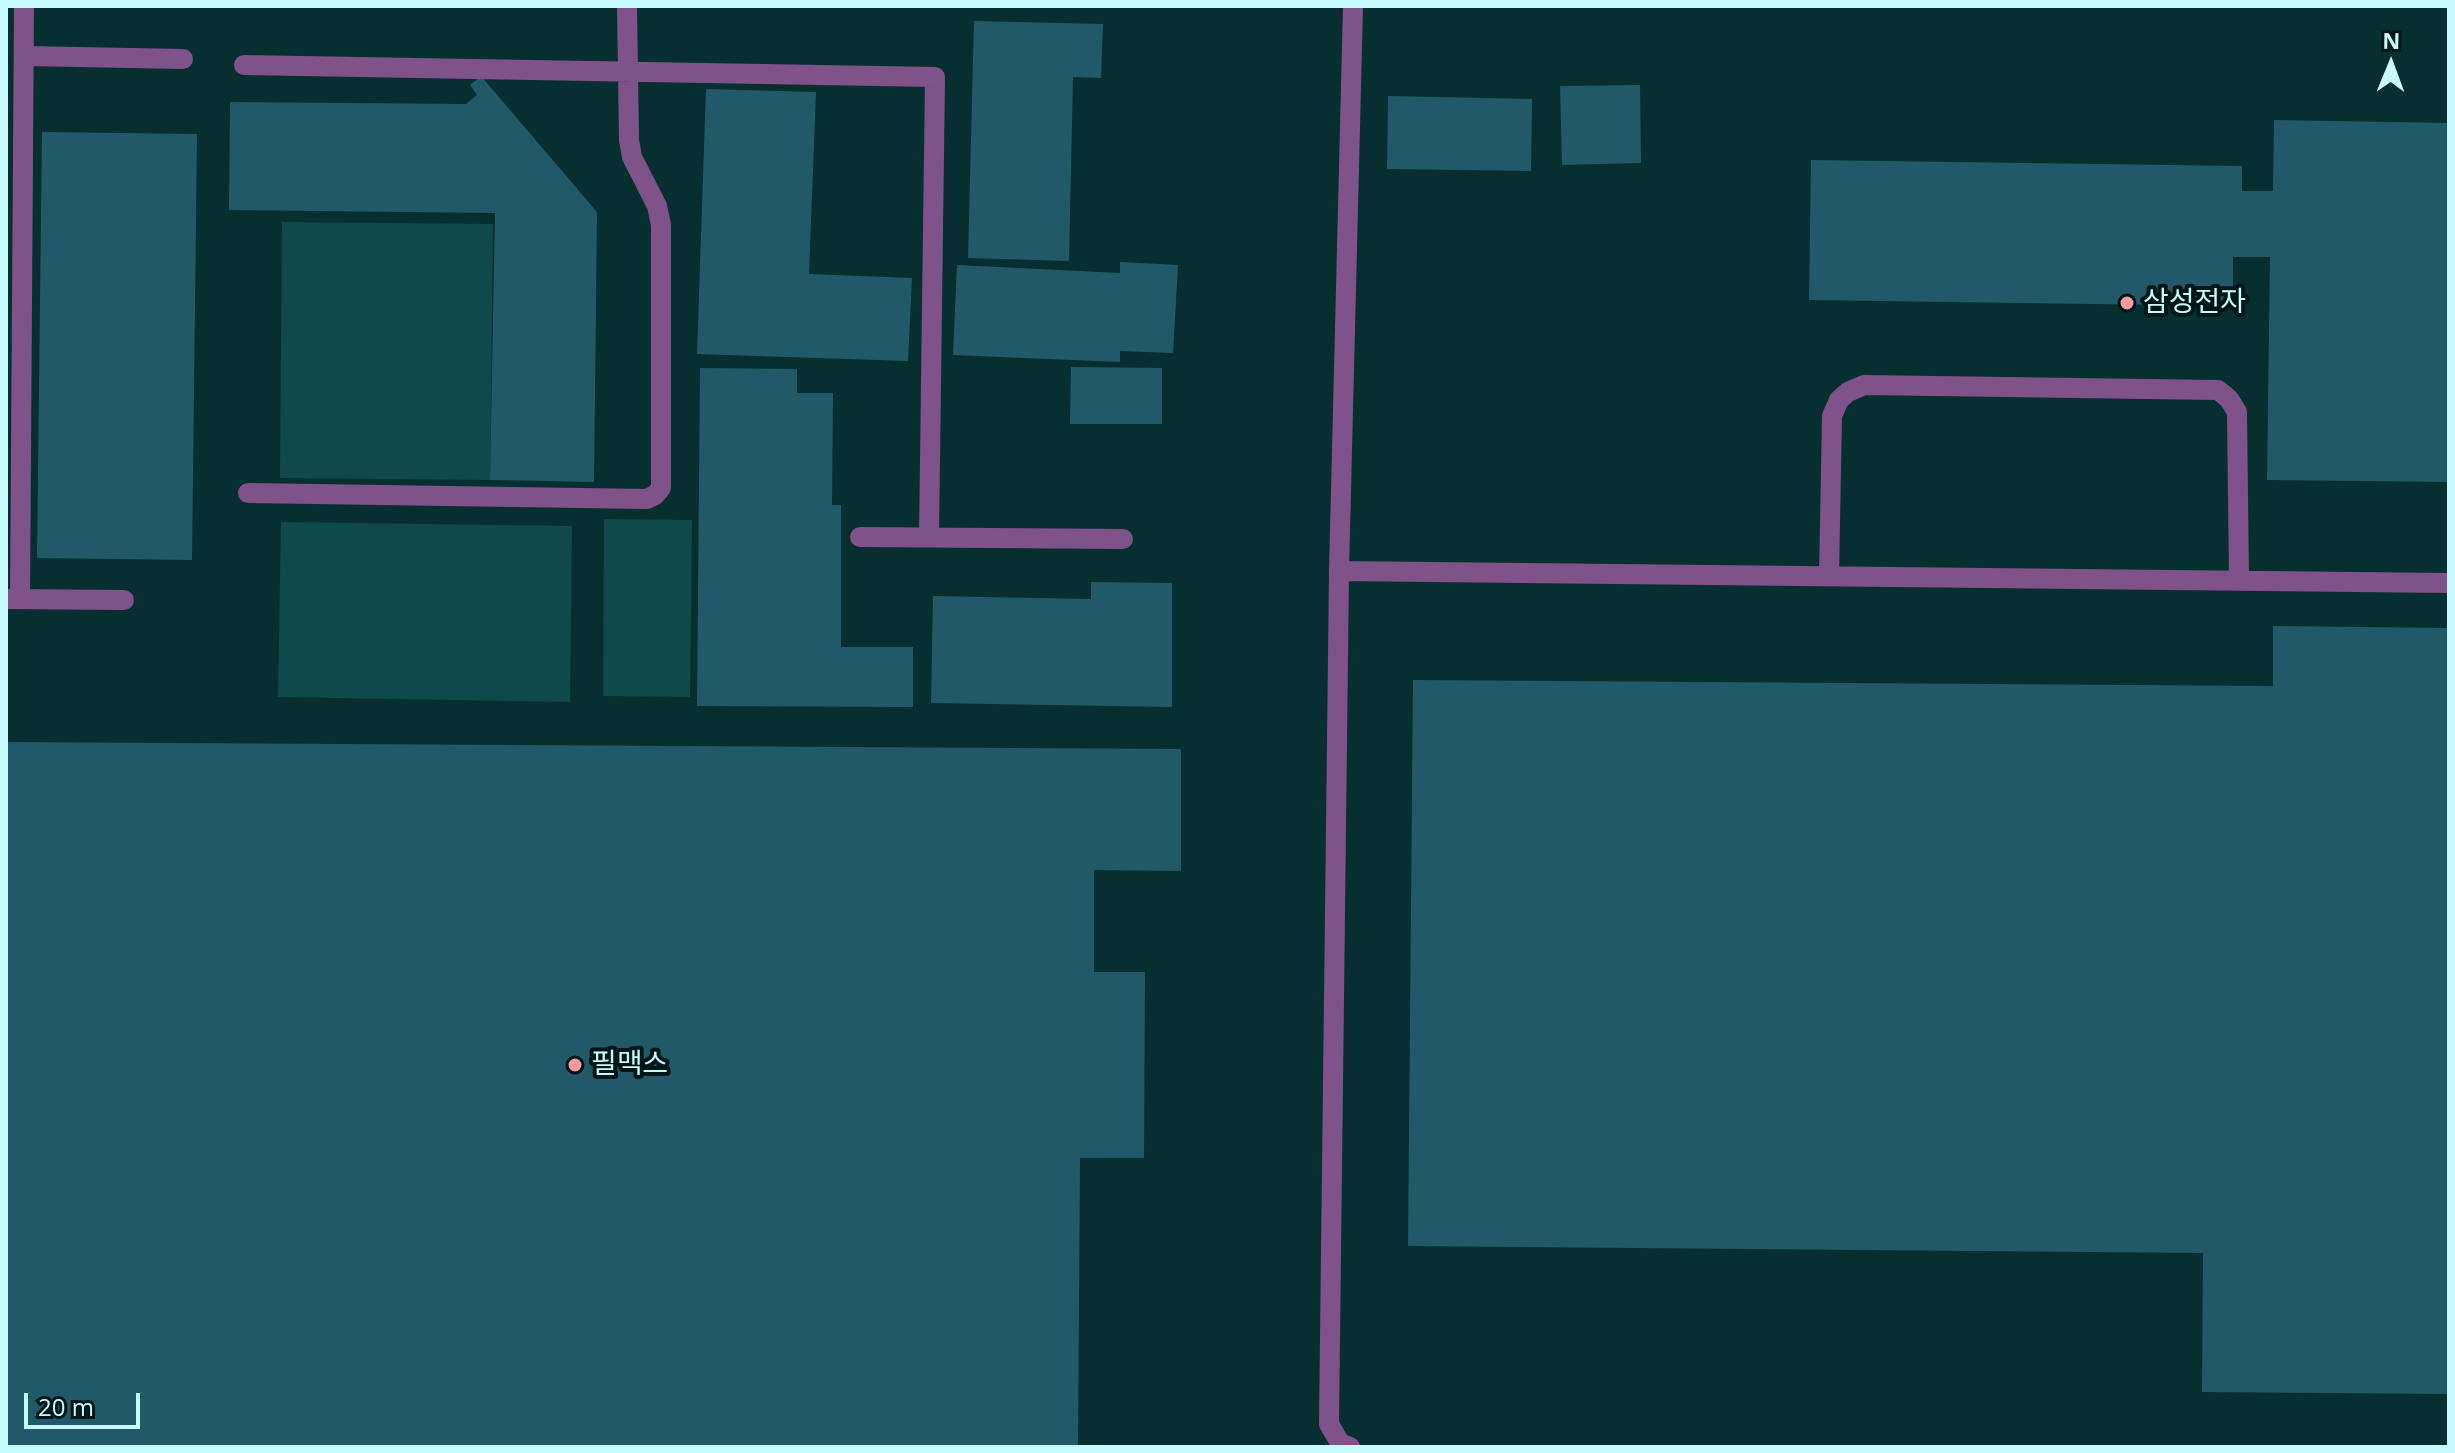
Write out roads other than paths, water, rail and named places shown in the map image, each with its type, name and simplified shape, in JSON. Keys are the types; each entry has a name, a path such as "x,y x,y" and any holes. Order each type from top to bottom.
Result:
{"street":[{"path":"24,6 13,599 124,600"},
{"path":"248,493 647,499 661,488 661,225 657,206 632,157 627,6"},
{"path":"1350,1447 1340,1443 1329,1424 1339,571 1353,6"},
{"path":"25,56 183,59"},
{"path":"244,65 935,77 929,537"},
{"path":"1829,576 1832,416 1839,400 1864,385 2218,390 2229,399 2238,420 2239,580"},
{"path":"860,537 1123,539"},
{"path":"1339,571 2449,583"}],"place":[{"name":"삼성전자","path":"2127,303"},
{"name":"필맥스","path":"575,1065"}]}
